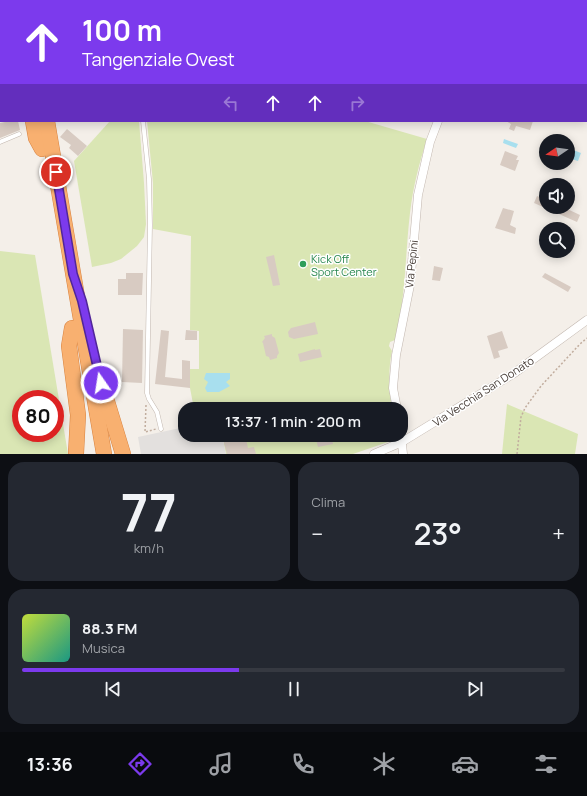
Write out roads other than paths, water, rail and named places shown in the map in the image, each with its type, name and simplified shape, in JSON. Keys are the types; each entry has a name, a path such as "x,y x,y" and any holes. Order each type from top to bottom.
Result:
{"highway":[{"path":"33,122 36,138 42,149"},
{"path":"46,123 42,149 94,454"},
{"path":"46,123 104,454"},
{"path":"73,274 82,301 101,383 123,454"},
{"path":"72,328 69,346 78,415 76,454"}],"street":[{"name":"Via Pepini","path":"396,402 394,388 396,355 410,285 418,195 430,142 438,122"},
{"name":"Via Vecchia San Donato","path":"408,435 513,374 587,320"},
{"name":"Via Vecchia San Donato","path":"374,454 395,442"},
{"path":"402,442 403,454"}],"lane":[{"path":"143,122 150,179 147,393 157,412 161,429"},
{"path":"0,142 19,134"}],"water":[{"path":"504,139 518,144 516,148 503,143"},
{"path":"575,151 581,153 578,161 575,160"},
{"path":"206,373 230,373 230,379 226,382 230,386 219,392 207,392 205,388 208,382 204,379"}],"place":[{"name":"Kick Off Sport Center","path":"303,264"}]}
